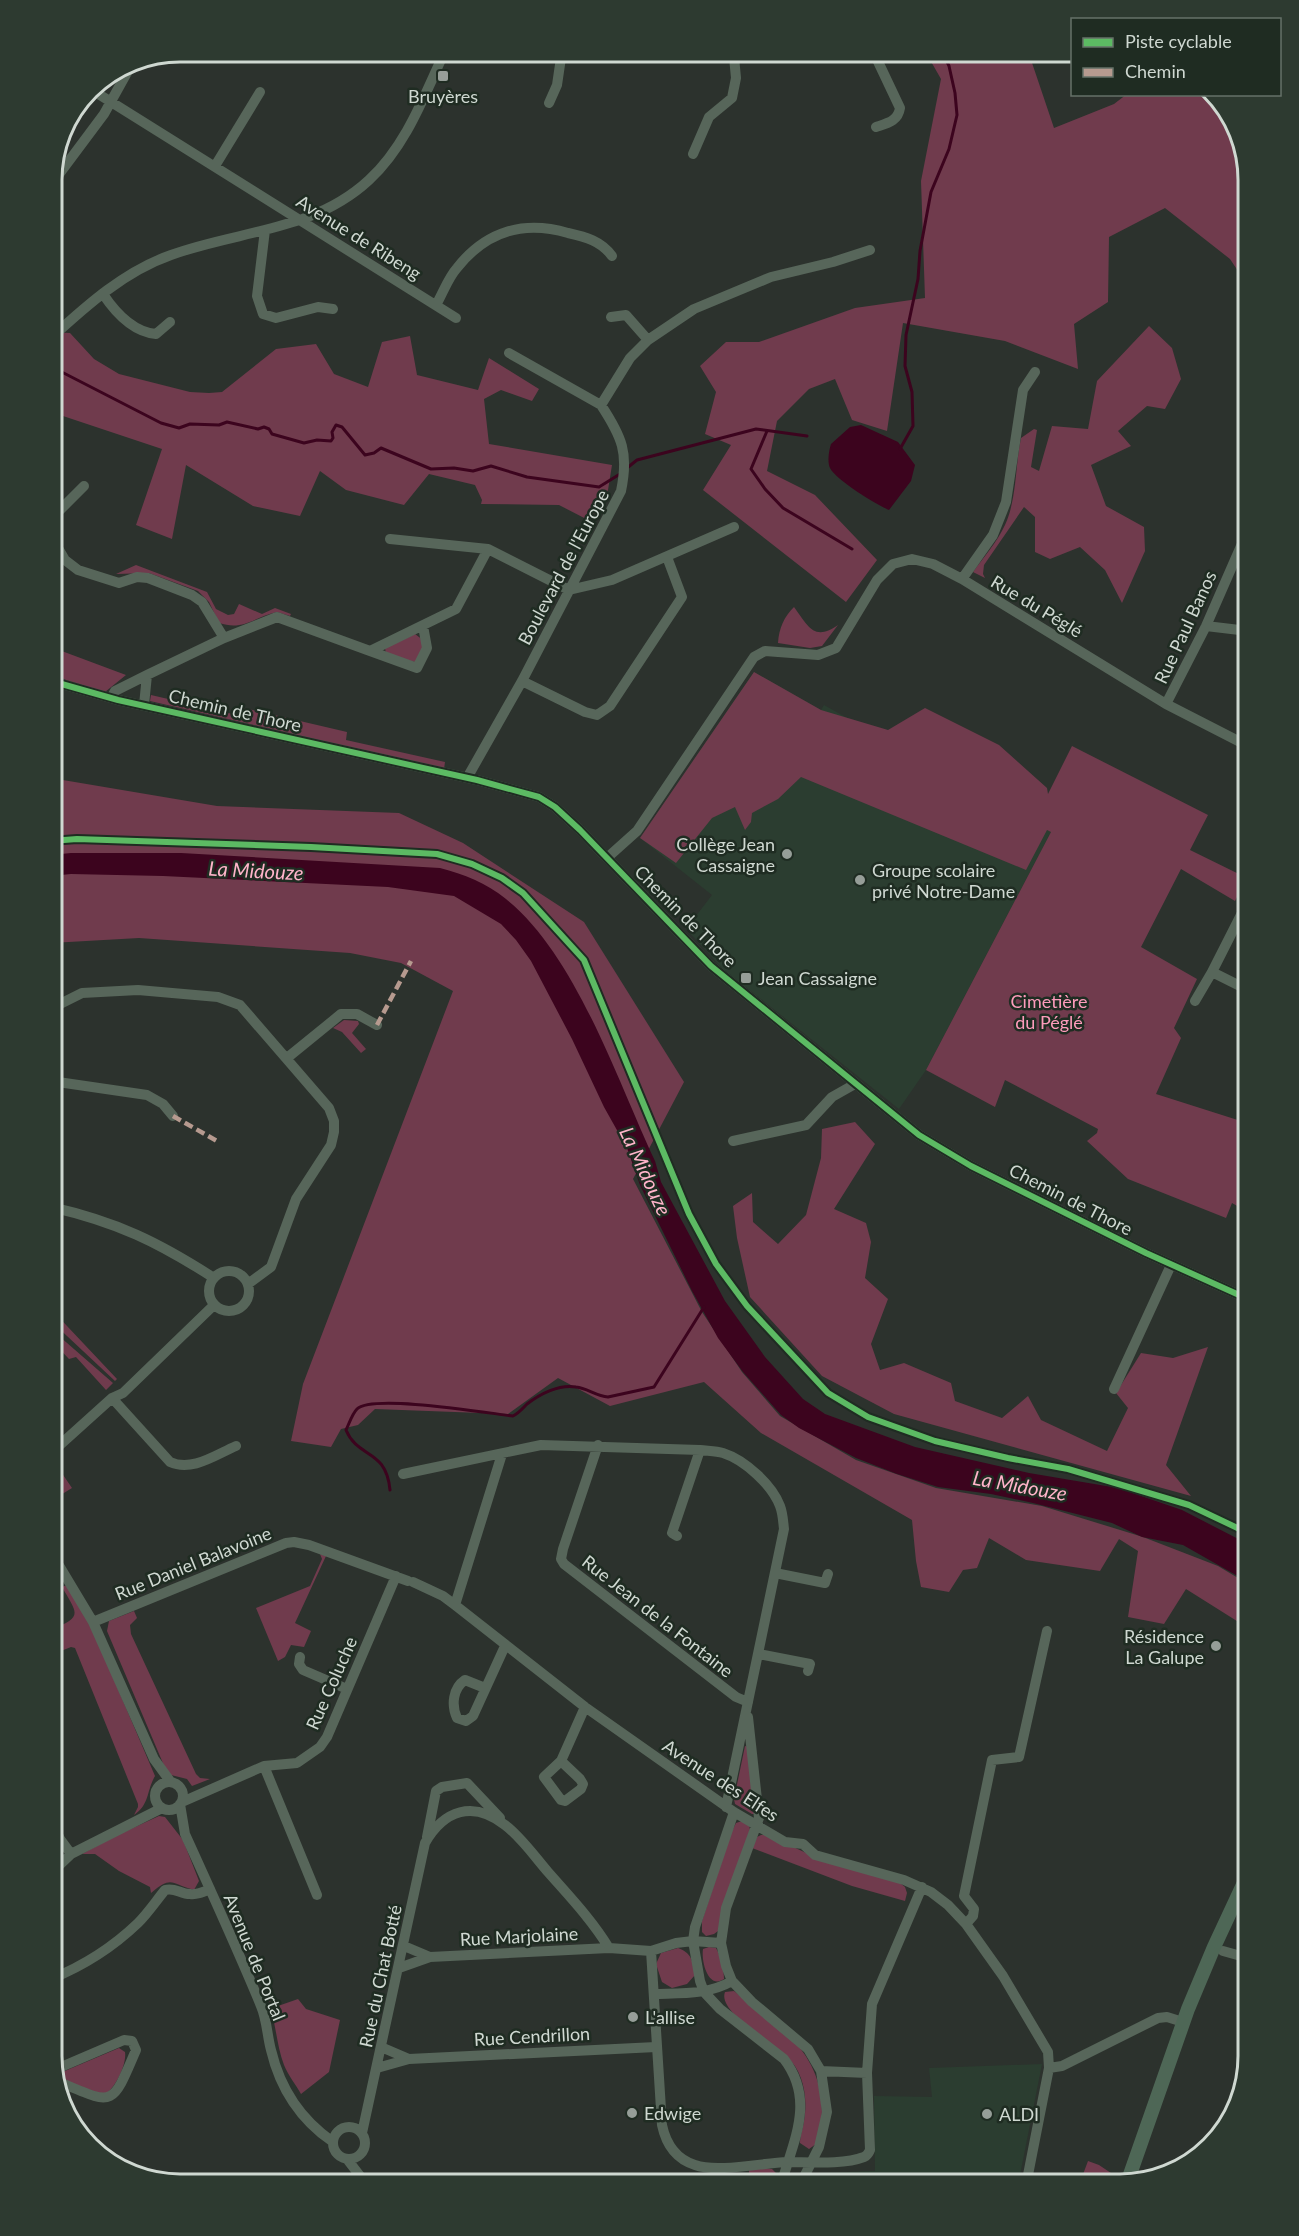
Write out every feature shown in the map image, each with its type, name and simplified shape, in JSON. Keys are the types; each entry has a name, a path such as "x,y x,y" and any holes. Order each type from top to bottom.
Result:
{"main road":[{"path":"1129,2173 1183,2022 1238,1895"}],"street":[{"path":"62,329 103,294 141,268 170,255 218,240 301,221 349,196 387,161 413,120 441,62"},
{"path":"549,103 557,85 560,62"},
{"path":"693,154 709,117 732,98 736,78 734,62"},
{"path":"876,127 893,121 899,115 900,108 878,62"},
{"path":"62,170 104,114 126,74"},
{"path":"215,166 260,92"},
{"name":"Avenue de Ribeng","path":"100,95 456,318"},
{"path":"436,304 456,269 478,246 496,235 520,227 550,227 588,238 605,246 612,256"},
{"path":"265,230 257,296 263,314 276,318 318,307 333,309"},
{"path":"509,352 601,405 630,358 648,340 694,309 760,282 870,250"},
{"path":"103,294 111,306 137,329 146,333 156,334 170,322"},
{"path":"611,317 626,315 648,340"},
{"path":"962,579 993,535 1006,502 1023,390 1035,372"},
{"name":"Boulevard de l'Europe","path":"467,778 522,681 621,491 625,458 618,430 601,405"},
{"path":"62,508 84,486"},
{"path":"390,538 488,549 569,590 612,580 734,527"},
{"path":"370,651 456,609 488,549"},
{"path":"62,555 78,570 119,583 137,577 148,578 192,595 202,602 224,638"},
{"name":"Rue Paul Banos","path":"1166,704 1206,626 1238,555"},
{"path":"522,681 585,712 597,715 610,706 682,597 667,557"},
{"name":"Rue du Péglé","path":"608,858 636,831 754,657 765,651 818,655 836,648 878,580 893,564 912,559 933,564 962,579 1166,704 1238,741"},
{"path":"111,698 115,691 147,675 224,638 277,617 417,668 427,648 423,626"},
{"path":"1206,626 1238,630"},
{"path":"144,705 147,675"},
{"name":"Chemin de Thore","path":"62,684 111,698 467,778 539,797 555,807 608,858 711,966 919,1136 971,1166 1171,1265 1238,1295"},
{"path":"1196,1001 1238,916"},
{"path":"1212,972 1238,985"},
{"path":"62,1003 70,997 99,990 138,990 218,997 240,1005 329,1108 334,1121 334,1132 326,1156 296,1199 271,1267 248,1284"},
{"path":"287,1058 341,1014 357,1014 377,1025"},
{"path":"62,1083 147,1095 163,1104 173,1116"},
{"path":"733,1141 806,1125 832,1097 855,1084"},
{"path":"62,1211 111,1223 142,1236 214,1278"},
{"path":"1114,1389 1171,1265"},
{"path":"224,1272 236,1272 248,1284 249,1296 237,1310 225,1311 214,1305 209,1291 214,1278 224,1272"},
{"path":"62,1444 112,1398 123,1393 214,1305"},
{"path":"112,1398 170,1462 179,1466 190,1466 236,1446"},
{"path":"403,1474 541,1445 700,1450 722,1453 740,1462 774,1495 783,1515 784,1529 748,1705 730,1809 693,1941 704,1992 720,2009 784,2059 792,2069 801,2101 795,2144 785,2174"},
{"name":"Rue Jean de la Fontaine","path":"598,1445 561,1559 564,1564 748,1705"},
{"path":"677,1536 672,1533 700,1450"},
{"path":"455,1605 502,1454"},
{"name":"Rue Daniel Balavoine","path":"93,1622 286,1543 309,1545 411,1581"},
{"path":"62,1570 93,1622 154,1759 158,1785 154,1798 137,1821"},
{"path":"775,1573 825,1583 828,1574"},
{"name":"Rue Coluche","path":"181,1803 264,1766 297,1763 320,1747 327,1737 396,1576"},
{"name":"Avenue des Elfes","path":"411,1581 437,1593 455,1605 585,1707 730,1809 785,1842 803,1844 815,1855 904,1880 922,1887 948,1905 966,1924 1003,1976 1048,2052 1049,2068"},
{"path":"966,1924 973,1916 974,1909 963,1896 992,1760 1019,1757 1047,1631"},
{"path":"485,1688 505,1646"},
{"path":"759,1654 810,1664 808,1671"},
{"path":"300,1657 299,1664 303,1670 347,1689"},
{"path":"748,1705 759,1818 726,1908 721,1943 732,1981 752,2002 808,2049 821,2071 827,2112 819,2147 805,2174"},
{"path":"561,1761 585,1707"},
{"path":"62,1863 71,1854 164,1809 175,1809 181,1803 183,1794 154,1759"},
{"path":"264,1766 317,1895"},
{"path":"158,1785 175,1784"},
{"name":"Rue Coluche","path":"175,1784 211,1789"},
{"name":"Rue du Chat Botté","path":"362,2133 436,1791 442,1787 469,1784 594,1924 609,1948"},
{"path":"154,1798 164,1809"},
{"name":"Avenue de Portal","path":"181,1803 185,1834"},
{"name":"Avenue de Portal","path":"164,1809 185,1834 262,2009 272,2056 282,2084 294,2105 310,2123 335,2137"},
{"name":"Rue du Chat Botté","path":"426,1844 439,1824 459,1812 486,1813 507,1826"},
{"path":"62,1842 71,1854"},
{"path":"721,1943 676,1942 651,1951 662,2125 675,2154 693,2165 708,2168 788,2162 810,2163 864,2157 869,2154 870,2150 867,2073 872,2004 922,1887"},
{"path":"62,1974 89,1960 111,1945 135,1925 165,1890 173,1889 192,1894 210,1889"},
{"name":"Rue Marjolaine","path":"404,1946 430,1957"},
{"name":"Rue Marjolaine","path":"399,1968 430,1957 609,1948 651,1951"},
{"path":"1223,1951 1238,1955"},
{"path":"654,1994 704,1992 718,1989 732,1981"},
{"path":"1028,2174 1049,2068 1062,2066 1158,2018 1167,2017 1183,2022"},
{"path":"62,2066 124,2040 132,2041 136,2050 120,2087 111,2097 99,2099 65,2085"},
{"name":"Rue Cendrillon","path":"381,2047 409,2059"},
{"name":"Rue Cendrillon","path":"377,2068 409,2059 656,2047"},
{"path":"821,2071 867,2073"},
{"path":"359,2174 347,2159 339,2155 334,2147 335,2137 346,2127 351,2127 365,2116"},
{"path":"351,2127 362,2133 365,2141 361,2154 366,2174"},
{"path":"347,2159 361,2154"}],"shaded area":[{"name":"Groupe scolaire privé Notre-Dame","path":"754,672 821,710 824,705 1051,832 926,1070 899,1109 723,969 686,929 712,895 640,838"},
{"path":"1042,2064 1020,2174 820,2174 875,2171 874,2096 932,2097 929,2068"}],"green space":[{"path":"931,62 1032,62 1054,128 1114,104 1124,96 1202,96 1218,114 1233,149 1238,179 1238,271 1230,259 1165,208 1109,237 1108,302 1074,324 1078,369 1005,341 903,323 887,431 852,420 835,379 809,389 777,421 767,471 815,495 877,560 846,602 703,490 731,445 705,434 716,392 700,366 726,342 759,342 855,308 925,298 921,181 941,79"},
{"path":"1149,326 1172,348 1181,379 1165,409 1147,406 1118,431 1131,446 1091,465 1106,506 1144,527 1145,551 1122,603 1105,570 1080,547 1050,559 1035,552 1035,517 1024,507 984,565 985,578 973,572 998,537 1009,515 1021,438 1034,429 1037,430 1031,467 1039,471 1052,426 1088,429 1097,381"},
{"path":"62,333 70,333 94,359 119,374 190,392 209,393 222,392 276,349 316,344 334,374 368,387 382,342 410,336 417,375 478,390 489,358 539,389 532,401 501,390 484,399 489,444 612,465 608,490 592,522 559,505 481,504 482,500 475,485 429,474 404,505 346,490 320,471 300,516 253,506 186,465 172,539 136,525 162,449 62,416"},
{"path":"136,565 207,592 216,609 228,615 234,614 239,604 262,614 275,608 291,614 290,616 277,612 235,625 219,623 209,602 198,591 149,573 116,574"},
{"path":"794,607 812,630 823,632 838,625 822,646 810,648 778,643 783,623"},
{"path":"415,634 423,640 423,650 416,662 386,654 385,648"},
{"path":"62,651 126,675 105,692 62,678"},
{"name":"Cimetière du Péglé","path":"754,672 821,710 888,730 925,708 999,745 1047,788 1048,794 1072,746 1208,815 1190,850 1238,874 1238,895 1235,901 1181,869 1141,947 1197,979 1174,1028 1181,1038 1156,1094 1238,1120 1238,1206 1232,1203 1226,1218 1128,1179 1087,1141 1097,1133 1098,1129 1005,1080 995,1107 926,1070 1051,832 1047,830 1026,870 801,777 778,799 752,813 751,822 745,830 735,807 712,818 676,863 640,838"},
{"path":"151,695 237,715 240,707 347,732 346,740 445,762 444,769 150,701"},
{"path":"62,780 217,806 399,813 463,843 584,922 684,1082 633,1179 702,1312 742,1372 780,1416 856,1460 936,1488 1042,1506 1143,1537 1218,1566 1238,1578 1238,1622 1186,1589 1164,1624 1128,1617 1138,1551 1119,1539 1100,1571 1026,1560 989,1538 977,1568 963,1570 949,1592 921,1587 912,1520 761,1433 704,1382 610,1406 558,1378 508,1414 375,1409 358,1425 341,1429 331,1447 291,1441 303,1384 453,991 401,963 350,953 139,938 62,942"},
{"path":"344,1020 358,1021 359,1024 352,1033 366,1049 361,1053 342,1032 333,1028"},
{"path":"855,1122 875,1144 834,1209 866,1223 871,1242 865,1278 888,1299 871,1344 880,1370 904,1363 951,1383 955,1401 1002,1418 1028,1396 1041,1420 1107,1451 1128,1408 1116,1393 1141,1353 1173,1358 1208,1347 1166,1465 1191,1496 894,1414 822,1376 750,1297 737,1238 733,1206 752,1193 753,1222 778,1244 806,1215 821,1158 822,1129"},
{"path":"62,1321 117,1379 115,1381 62,1331"},
{"path":"62,1339 113,1383 106,1390 76,1357 69,1359 62,1352"},
{"path":"62,1473 72,1488 62,1494"},
{"path":"320,1554 326,1556 295,1623 311,1631 304,1647 291,1645 285,1657 278,1661 256,1608 310,1586 322,1559"},
{"path":"67,1585 92,1628 155,1776 143,1807 134,1815 138,1804 75,1648 62,1651 62,1624 73,1618 74,1609 62,1587"},
{"path":"134,1611 137,1618 130,1625 131,1634 196,1774 200,1778 210,1779 192,1786 187,1779 171,1775 165,1768 107,1631 109,1621"},
{"path":"745,1746 749,1747 756,1814 735,1804 734,1799"},
{"path":"159,1816 165,1817 183,1840 199,1881 194,1890 172,1882 164,1884 151,1893 150,1887 119,1871 95,1854 82,1854 111,1838"},
{"path":"742,1821 749,1825 750,1830 718,1931 706,1936 702,1932 702,1921 731,1833 736,1823"},
{"path":"767,1835 826,1862 900,1883 905,1887 907,1893 905,1901 852,1886 752,1848 757,1837"},
{"path":"678,1948 689,1955 695,1975 687,1984 672,1988 662,1982 656,1964 661,1953"},
{"path":"716,1948 722,1963 724,1979 714,1981 707,1973 703,1960 703,1949"},
{"path":"734,1991 794,2041 814,2071 820,2089 822,2115 816,2144 809,2149 800,2143 805,2104 801,2077 786,2056 737,2018 729,2009 725,2000 725,1992"},
{"path":"298,1999 306,2009 340,2020 329,2072 301,2094 284,2065 268,2000 278,2006"},
{"path":"119,2048 125,2052 124,2063 116,2082 105,2095 64,2082 63,2072"},
{"path":"1088,2161 1112,2174 1083,2174"},
{"path":"749,2169 772,2169 777,2174 749,2174"}],"water":[{"path":"861,425 898,442 915,465 911,481 889,510 848,485 834,473 829,465 831,444 850,427"},
{"name":"La Midouze","path":"181,853 440,868 466,876 491,888 531,923 574,985 610,1057 655,1161 661,1182 725,1301 765,1357 803,1399 825,1414 915,1447 1029,1473 1118,1488 1182,1510 1238,1539 1238,1576 1183,1545 1142,1537 1112,1523 991,1494 938,1487 897,1474 856,1458 799,1428 781,1415 743,1372 718,1338 692,1291 640,1185 627,1148 604,1107 572,1039 531,961 501,924 454,896 388,887 163,876 62,875 62,854"}],"waterway":[{"path":"900,449 913,426 912,392 905,366 906,335 918,279 920,251 931,192 949,149 957,115 955,93 947,62"},
{"path":"62,372 161,423 179,428 190,424 219,425 227,422 258,429 264,427 272,434 304,443 317,440 331,441 336,425 342,427 365,455 381,448 431,469 454,468 473,471 491,466 527,477 599,487 620,474"},
{"path":"627,468 637,460 756,429 807,436"},
{"path":"767,431 751,469 765,489 783,508 852,549"},
{"path":"390,1490 383,1467 357,1446 346,1430 357,1409 384,1403 513,1416 538,1397 563,1387 580,1388 608,1397 654,1387 704,1307"}],"marked path":[{"path":"377,1025 411,961"},
{"path":"173,1116 217,1141"}],"cycle path":[{"path":"62,684 118,700 477,780 539,797 555,807 580,830 711,966 919,1135 971,1166 1146,1253 1238,1294"},
{"path":"62,840 311,847 437,854 472,864 502,878 523,893 584,960 689,1214 716,1264 747,1306 828,1393 868,1417 935,1441 1068,1469 1189,1505 1238,1528"}],"place":[{"name":"Bruyères","path":"443,76"},
{"name":"Collège Jean Cassaigne","path":"787,854"},
{"name":"Groupe scolaire privé Notre-Dame","path":"860,880"},
{"name":"Jean Cassaigne","path":"746,978"},
{"name":"Résidence La Galupe","path":"1216,1646"},
{"name":"L'allise","path":"633,2017"},
{"name":"Edwige","path":"632,2113"},
{"name":"ALDI","path":"987,2114"}]}
